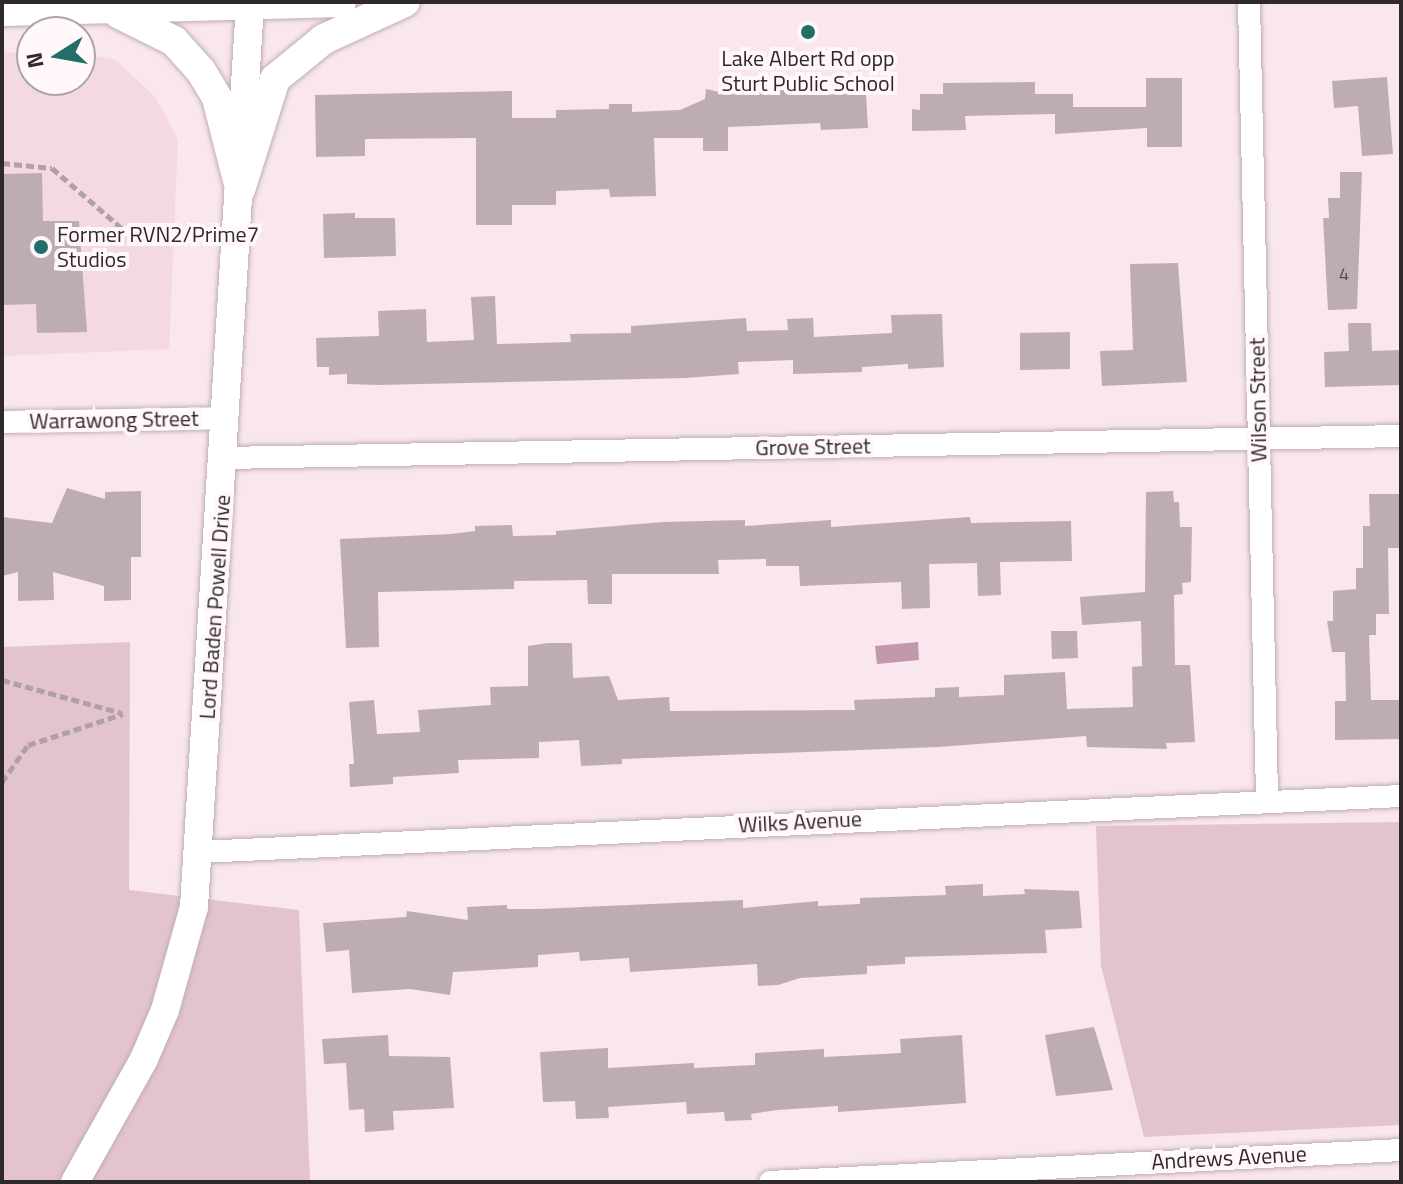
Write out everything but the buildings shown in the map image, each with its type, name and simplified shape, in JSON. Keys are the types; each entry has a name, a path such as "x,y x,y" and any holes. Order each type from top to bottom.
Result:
{"main road":[{"path":"2,11 341,2"},
{"path":"240,190 275,79 324,39 405,2"},
{"path":"106,9 174,41 201,71 217,98 240,190"}],"street":[{"name":"Wilson Street","path":"1249,2 1267,798"},
{"name":"Lord Baden Powell Drive","path":"75,1182 144,1059 165,1010 194,907 200,852 250,5"},
{"name":"Warrawong Street","path":"2,422 226,418"},
{"name":"Grove Street","path":"224,458 1401,436"},
{"name":"Wilks Avenue","path":"200,852 1267,798 1401,796"},
{"name":"Andrews Avenue","path":"770,1182 1401,1150"}],"path":[{"path":"2,163 52,168 133,238"},
{"path":"2,680 123,714 28,745 2,782"}],"shaded area":[{"path":"2,53 16,53 16,96 96,96 96,56 116,60 156,98 178,140 169,349 2,356"},
{"path":"130,642 129,890 299,910 310,1182 2,1182 2,647"},
{"path":"918,642 919,660 877,664 875,646"},
{"path":"1401,822 1401,1125 1144,1137 1101,966 1096,826"}],"place":[{"name":"Lake Albert Rd opp Sturt Public School","path":"808,32"},
{"name":"Former RVN2/Prime7 Studios","path":"41,247"}]}
